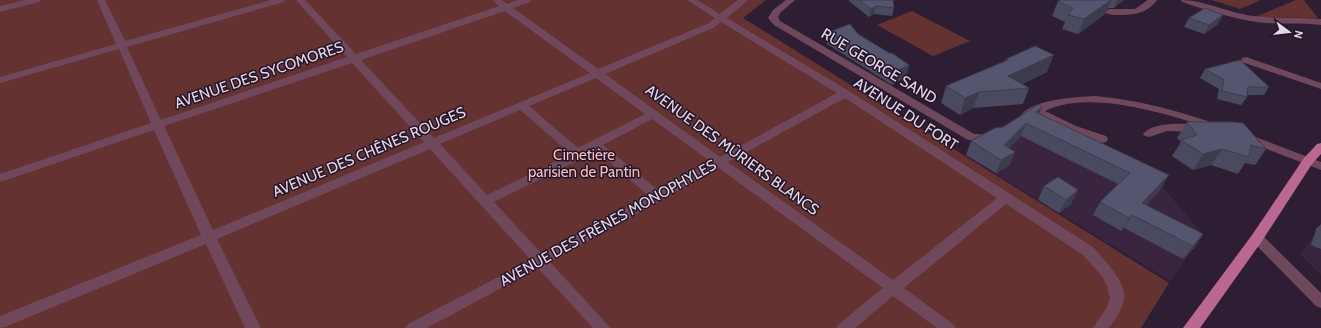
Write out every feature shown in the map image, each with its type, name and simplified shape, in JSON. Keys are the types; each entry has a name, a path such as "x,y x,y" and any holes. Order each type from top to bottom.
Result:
{"main road":[{"path":"1191,328 1257,238 1308,162 1321,146"}],"street":[{"path":"0,9 36,0"},
{"path":"101,0 120,45 253,328"},
{"path":"0,80 281,0"},
{"path":"300,0 602,328"},
{"name":"AVENUE DES MÛRIERS BLANCS","path":"496,0 598,72 718,162 948,328"},
{"name":"AVENUE DES SYCOMORES","path":"0,178 158,126 526,0"},
{"name":"AVENUE DU FORT","path":"691,0 845,93 1004,198 1088,251 1099,262 1115,287 1118,297 1112,311 1101,328"},
{"name":"AVENUE DES CHÊNES ROUGES","path":"0,323 209,237 521,104 710,26 744,0"},
{"name":"RUE GEORGE SAND","path":"791,0 776,12 772,18 777,23 972,138 993,137 1000,133"},
{"path":"1110,12 1137,12 1144,9 1153,0"},
{"path":"1185,0 1248,18 1321,22"},
{"path":"1246,60 1321,86"},
{"name":"AVENUE DES FRÊNES MONOPHYLES","path":"414,328 540,261 845,93"},
{"path":"1019,120 1035,110 1064,100 1108,100 1151,107 1223,129 1214,131 1170,128 1155,130 1149,134"},
{"path":"521,104 577,153"},
{"path":"1035,110 1072,128 1102,139"},
{"path":"485,200 579,155 577,153 654,114"},
{"path":"1237,134 1321,166"},
{"path":"595,144 657,196"},
{"path":"844,328 1004,198"},
{"path":"1257,238 1321,302"}],"shaded area":[{"path":"1026,119 1162,186 1203,235 1170,281 965,155"},
{"path":"1321,227 1321,275 1300,254"}],"green space":[{"name":"Cimetière parisien de Pantin","path":"0,0 766,0 743,18 1169,283 1141,328 0,328"},
{"path":"1212,0 1261,0 1240,9"},
{"path":"1296,0 1304,0 1318,18 1255,17"},
{"path":"912,11 970,41 933,56 877,25"}],"building":[{"path":"859,0 893,0 894,8 876,6 871,9"},
{"path":"1111,0 1084,19 1068,15 1073,8 1058,1"},
{"path":"1205,8 1223,15 1209,25 1189,18"},
{"path":"850,24 858,34 889,53 892,53 909,65 895,72 829,32"},
{"path":"1035,46 1054,55 1008,76 1029,88 979,92 965,98 946,86 1008,60 1006,59"},
{"path":"1240,60 1269,87 1248,87 1247,97 1222,91 1224,80 1205,69"},
{"path":"1039,104 1042,107 1036,112 1169,175 1142,203 1203,234 1193,246 1132,215 1129,218 1100,202 1130,173 1026,123 1004,145 1015,152 1001,160 971,141 995,128 1003,127"},
{"path":"1187,122 1243,123 1266,149 1251,145 1249,157 1222,149 1203,154 1181,140 1197,135"},
{"path":"1058,177 1078,190 1066,200 1044,186"}]}
